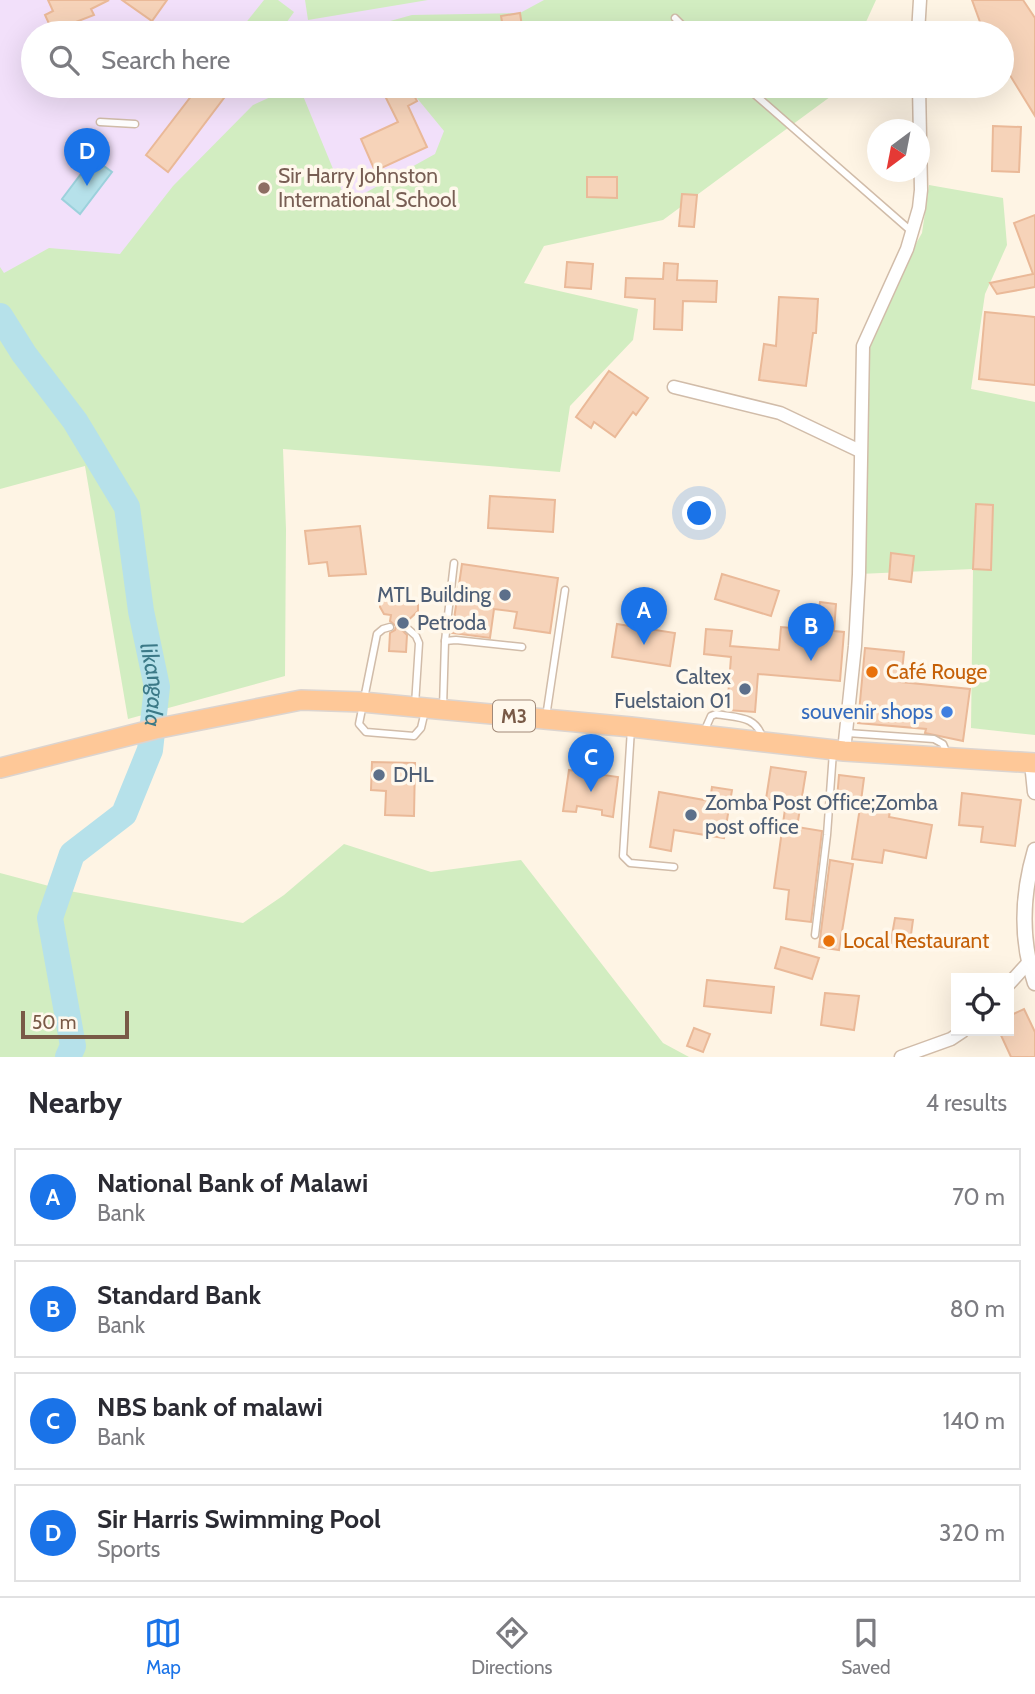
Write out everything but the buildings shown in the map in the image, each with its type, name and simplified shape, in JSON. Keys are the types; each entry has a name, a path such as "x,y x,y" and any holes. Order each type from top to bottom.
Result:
{"highway":[{"name":"M3","path":"0,768 155,729 301,700 428,708 631,727 764,743 841,745 948,759 1034,763"}],"street":[{"path":"919,21 920,0"},
{"path":"841,745 859,574 863,346 913,232 919,208 919,98"},
{"path":"674,387 780,413 860,451"},
{"path":"1034,763 1035,792"},
{"path":"1035,850 1026,880 1024,915 1028,963 1035,983"},
{"path":"1014,978 1028,963"},
{"path":"901,1057 956,1036"}],"lane":[{"path":"675,18 678,21"},
{"path":"759,98 913,232"},
{"path":"100,122 135,124"},
{"path":"390,627 377,634 359,724 366,732 414,736 421,728 428,708 445,641 454,563"},
{"path":"546,719 565,590"},
{"path":"407,628 419,643 428,708"},
{"path":"445,641 522,647"},
{"path":"631,727 624,856 630,863 674,867"},
{"path":"816,935 827,835 841,745"}],"shaded area":[{"name":"Sir Harry Johnston International School","path":"0,0 554,0 553,21 21,21 21,98 549,98 504,260 0,292"}],"green space":[{"path":"264,0 278,0 294,12 288,21 247,21"},
{"path":"305,0 428,0 308,20"},
{"path":"544,0 876,0 866,21 390,21 412,15 520,13"},
{"path":"268,98 304,98 347,203 435,154 444,131 417,98 829,98 663,220 544,246 524,283 638,309 633,340 570,406 560,472 283,449 286,529 285,676 128,719 85,466 0,489 0,267 4,273 49,248 120,254 173,186 253,105"},
{"path":"929,185 1003,198 1007,245 985,294 971,389 1035,402 1035,735 971,728 973,569 859,574 859,344 922,233"},
{"path":"344,844 431,872 521,860 663,1043 689,1057 0,1057 0,873 64,890 243,923 284,895"}],"water":[{"path":"93,158 112,172 80,214 62,199"}],"waterway":[{"name":"likangala","path":"0,316 24,354 75,421 127,507 141,611 157,687 150,750 124,814 72,854 50,918 73,1046 68,1057"}],"place":[{"name":"Sir Harris Swimming Pool","path":"87,186"},
{"name":"Sir Harry Johnston International School","path":"264,188"},
{"name":"MTL Building","path":"505,595"},
{"name":"Petroda","path":"403,623"},
{"name":"National Bank of Malawi","path":"644,645"},
{"name":"Standard Bank","path":"811,661"},
{"name":"Café Rouge","path":"872,672"},
{"name":"Caltex Fuelstaion 01","path":"745,689"},
{"name":"souvenir shops","path":"947,712"},
{"name":"DHL","path":"379,775"},
{"name":"NBS bank of malawi","path":"591,792"},
{"name":"Zomba Post Office;Zomba post office","path":"691,815"},
{"name":"Local Restaurant","path":"829,941"}]}
